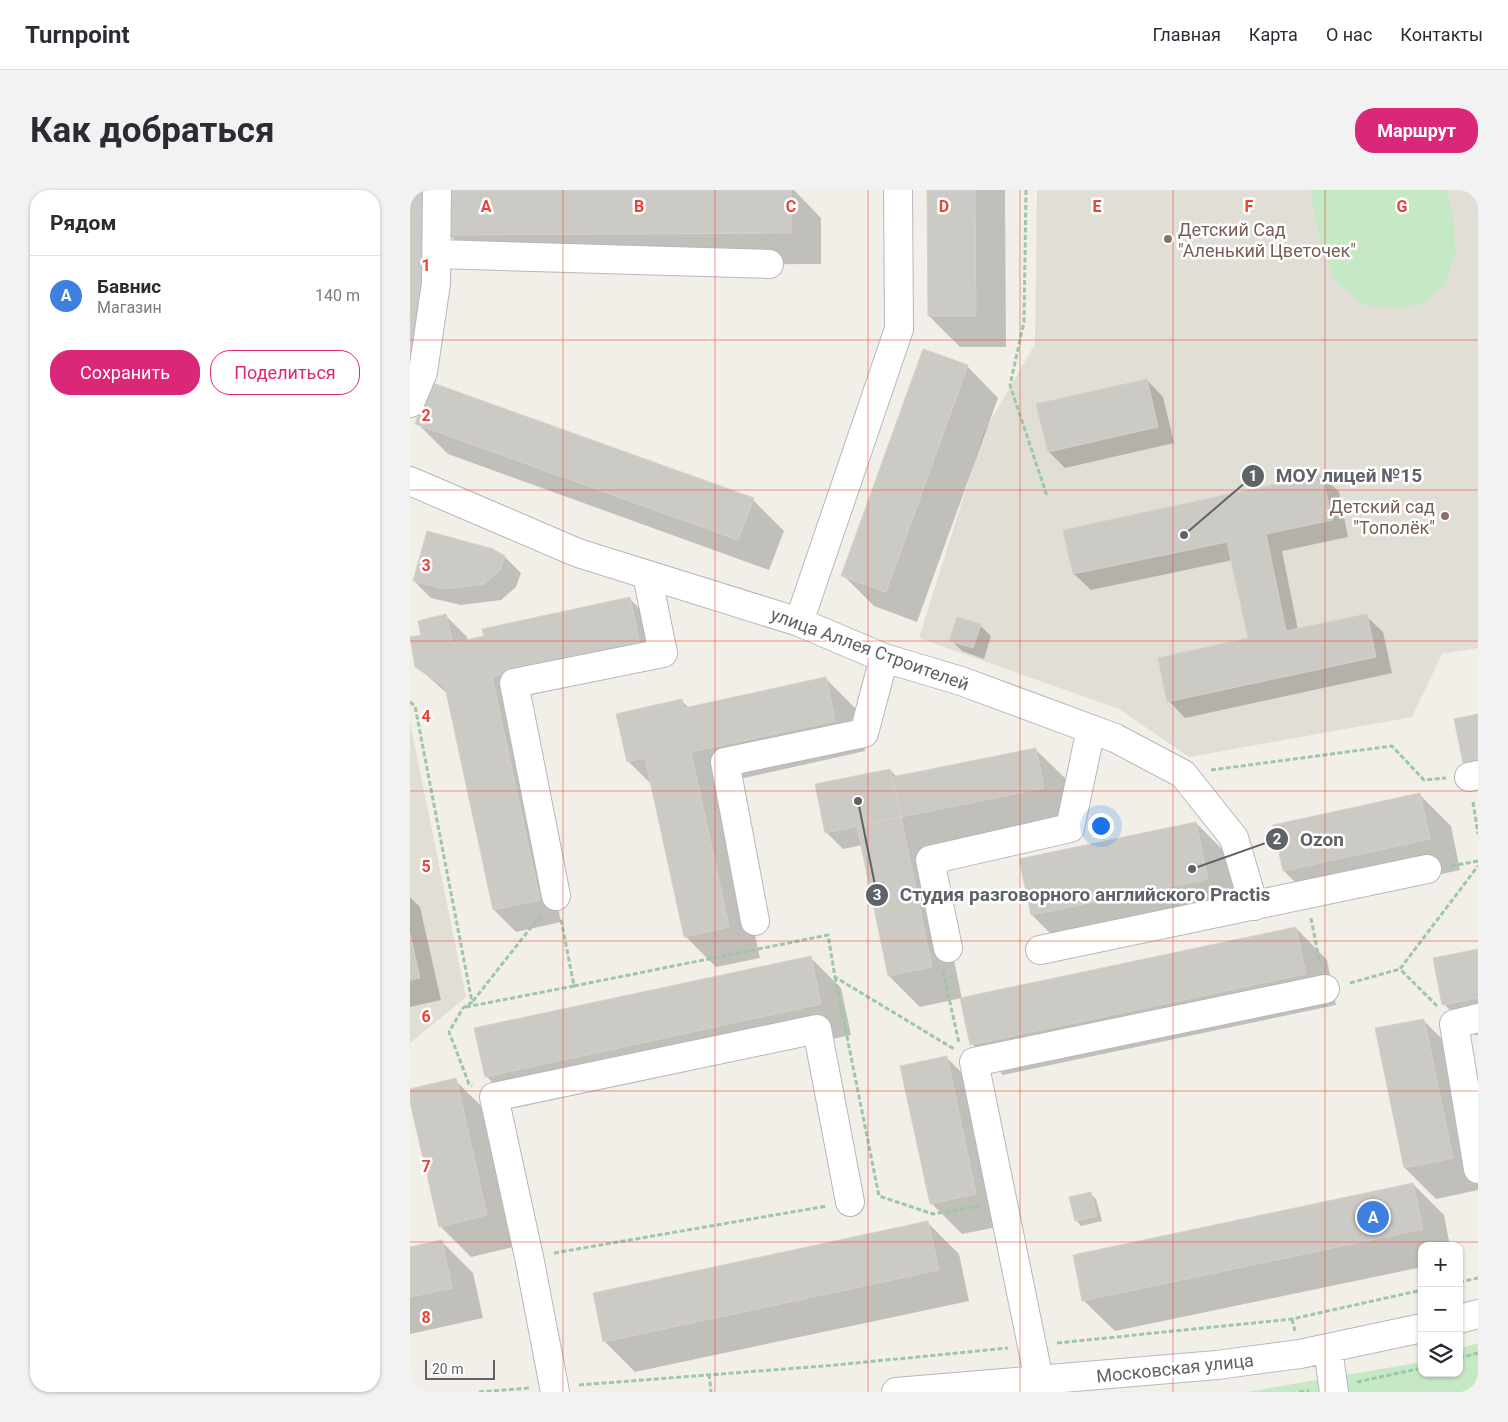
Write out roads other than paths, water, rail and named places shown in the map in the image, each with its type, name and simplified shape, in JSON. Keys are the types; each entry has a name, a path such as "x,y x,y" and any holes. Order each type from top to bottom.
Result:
{"street":[{"path":"410,403 423,372 436,283 438,190"},
{"path":"799,622 899,329 898,190"},
{"path":"436,254 769,264"},
{"name":"улица Аллея Строителей","path":"410,480 578,553 799,622 884,658 961,681 1115,738 1183,774 1234,838 1254,906"},
{"path":"556,896 514,683 662,653 647,575"},
{"path":"755,921 725,762 864,734 884,658"},
{"path":"945,960 930,860 1070,828 1091,729"},
{"path":"1040,950 1427,870"},
{"path":"1039,1380 1002,1201 967,1058 1325,989"},
{"path":"1466,1021 1478,1169"},
{"path":"554,1389 529,1258 494,1097 817,1029 850,1202"},
{"path":"1463,1318 1478,1314"},
{"name":"Московская улица","path":"896,1392 1218,1365 1328,1349 1418,1329"},
{"path":"1328,1349 1334,1389"}],"place":[{"name":"Детский Сад \"Аленький Цветочек\"","path":"1168,239"},
{"name":"Детский сад \"Тополёк\"","path":"1445,516"},
{"name":"МОУ лицей №15","path":"1184,535"},
{"name":"Студия разговорного английского Practis","path":"858,801"},
{"name":"Ozon","path":"1192,869"},
{"name":"Бавнис","path":"1373,1217"}]}
